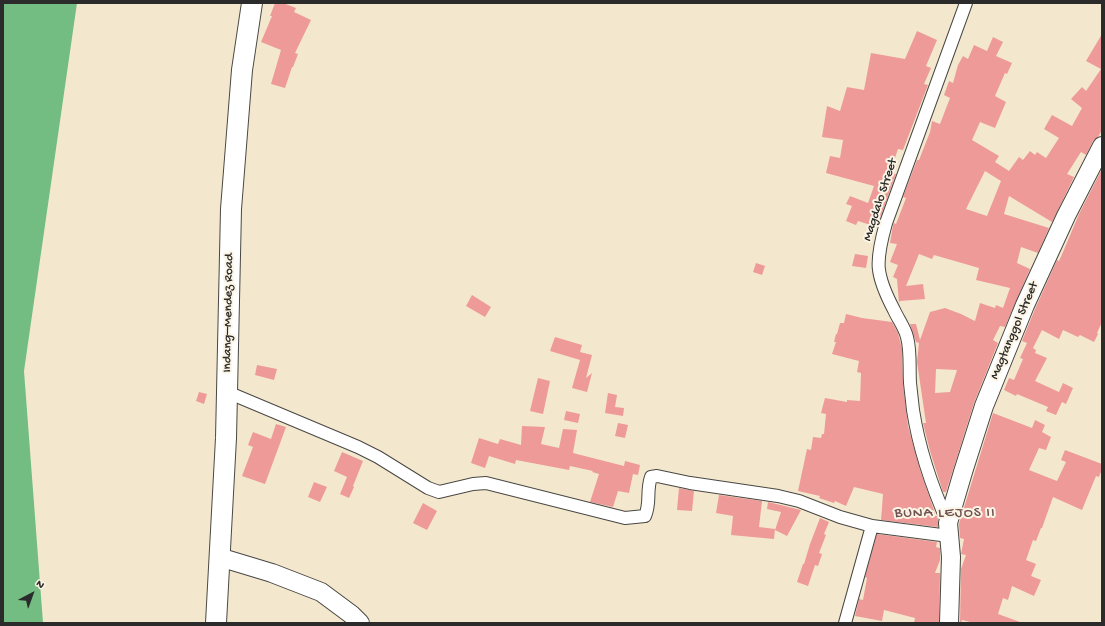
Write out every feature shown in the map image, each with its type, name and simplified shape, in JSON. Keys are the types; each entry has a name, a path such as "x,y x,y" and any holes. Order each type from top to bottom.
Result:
{"main road":[{"name":"Indang–Mendez Road","path":"216,623 227,392 231,209 242,70 252,3"}],"street":[{"name":"Magdalo Street","path":"948,530 920,447 913,410 907,336 882,286 878,264 880,245 886,223 966,3"},
{"name":"Magtanggol Street","path":"948,530 984,406 1025,305 1058,234 1102,146"},
{"path":"227,392 358,447 378,457 428,488 439,492 473,484 486,483 625,518 636,518 645,516 648,508 648,486 651,477 657,476 690,483 778,496 799,501 872,526 948,530 951,558 949,623"},
{"path":"845,623 872,526"},
{"path":"219,557 272,573 322,592 334,600 360,623"}],"green space":[{"path":"3,3 77,3 24,371 43,623 3,623"}],"building":[{"path":"275,3 283,3 296,8 294,12 311,20 295,53 298,54 285,88 271,84 281,50 261,42 272,16 270,16"},
{"path":"917,31 937,40 926,66 931,68 924,84 928,85 903,150 898,149 890,173 896,174 877,227 858,221 856,225 846,221 852,206 846,204 850,196 868,203 874,186 826,173 830,156 840,158 843,140 822,137 827,106 840,111 847,87 864,90 871,53 905,59"},
{"path":"1102,34 1102,130 1098,137 1093,141 1086,155 1081,152 1067,174 1074,177 1052,222 1009,196 1004,214 1049,228 1038,253 1021,247 1017,263 1030,269 1005,327 1000,326 993,340 998,343 974,403 946,492 943,492 923,423 926,423 917,362 919,343 916,342 910,324 916,324 920,340 930,312 945,308 975,321 980,303 995,308 996,305 1003,308 1010,288 976,280 979,268 934,255 932,259 919,254 906,286 923,284 925,299 900,301 899,303 897,279 893,277 898,265 890,262 897,244 890,243 893,225 894,223 896,224 906,198 903,197 917,160 919,160 930,132 932,121 940,124 950,98 944,95 949,81 953,83 958,65 963,56 968,59 974,45 987,51 993,37 1003,42 996,56 1012,63 1007,74 1005,73 995,96 1006,102 995,128 980,122 972,140 999,156 995,162 1009,171 1019,157 1023,160 1030,151 1035,155 1037,152 1046,158 1059,138 1044,129 1052,115 1072,126 1082,108 1071,99 1082,87 1086,91 1101,69 1086,61","holes":["985,171 1001,181 987,216 966,209","936,369 957,370 950,392 935,393"]},
{"path":"1102,169 1102,322 1097,333 1098,334 1094,342 1080,335 1078,337 1063,330 1059,339 1042,330 1033,348 1036,350 1035,353 1047,358 1035,381 1059,392 1063,383 1073,388 1066,404 1062,402 1056,415 1046,411 1048,407 1017,394 1016,396 1004,390 1009,378 1014,380 1023,359 1020,358 1027,343 1022,341 1035,309 1057,260 1059,261 1079,214"},
{"path":"855,254 868,256 866,268 852,266"},
{"path":"756,263 765,266 762,275 753,272"},
{"path":"472,295 491,307 485,317 466,306"},
{"path":"846,314 892,322 898,333 902,349 903,384 908,426 920,470 935,516 937,516 938,519 938,527 881,520 883,494 854,487 846,506 835,501 834,503 819,498 820,496 798,491 807,449 811,450 813,437 821,438 822,434 824,434 826,414 821,413 825,398 847,402 847,400 860,401 861,373 857,372 859,361 832,354 836,342 834,342 836,334 840,323 844,323"},
{"path":"555,337 582,345 580,352 592,355 586,378 592,373 587,392 572,388 580,360 550,351"},
{"path":"257,365 277,369 274,380 255,375"},
{"path":"538,378 550,381 543,414 530,411"},
{"path":"199,392 207,394 204,404 196,401"},
{"path":"608,393 617,395 615,407 624,408 623,416 605,413"},
{"path":"566,411 580,414 578,423 564,420"},
{"path":"993,413 1032,428 1035,420 1045,425 1042,432 1051,437 1046,450 1039,448 1029,470 1057,481 1066,462 1061,460 1065,450 1102,464 1102,469 1099,477 1096,476 1082,510 1053,497 1042,528 1036,541 1033,540 1026,560 1036,564 1031,576 1041,580 1034,596 1012,586 1008,600 1003,598 998,614 1020,623 974,623 962,620 960,623 961,569 966,555 961,554 964,539 960,538 959,524"},
{"path":"618,423 628,425 625,438 615,436"},
{"path":"276,424 286,427 265,484 242,476 253,447 248,445 253,432 271,439"},
{"path":"522,426 545,427 541,444 559,448 563,429 577,430 573,453 624,466 625,461 640,465 638,475 633,474 629,493 618,491 613,507 590,502 599,474 592,472 593,471 570,466 569,470 516,460 515,464 489,456 485,468 471,463 479,438 498,444 500,439 521,445"},
{"path":"342,452 363,461 349,498 340,494 347,477 334,471"},
{"path":"314,482 327,487 320,502 308,497"},
{"path":"679,488 694,491 692,511 677,510"},
{"path":"719,495 762,501 759,527 775,529 774,539 731,535 733,516 716,513"},
{"path":"768,502 801,510 787,536 775,530 781,512 767,509"},
{"path":"423,503 437,511 427,530 413,523"},
{"path":"820,518 829,522 819,553 822,554 818,566 815,565 808,586 797,582"},
{"path":"877,534 937,542 936,547 940,548 940,560 935,573 940,573 939,623 914,623 915,618 884,610 882,621 855,616 859,599 863,600 867,578 865,577"}],"district":[{"name":"BUNA LEJOS II","path":"945,514"}]}
